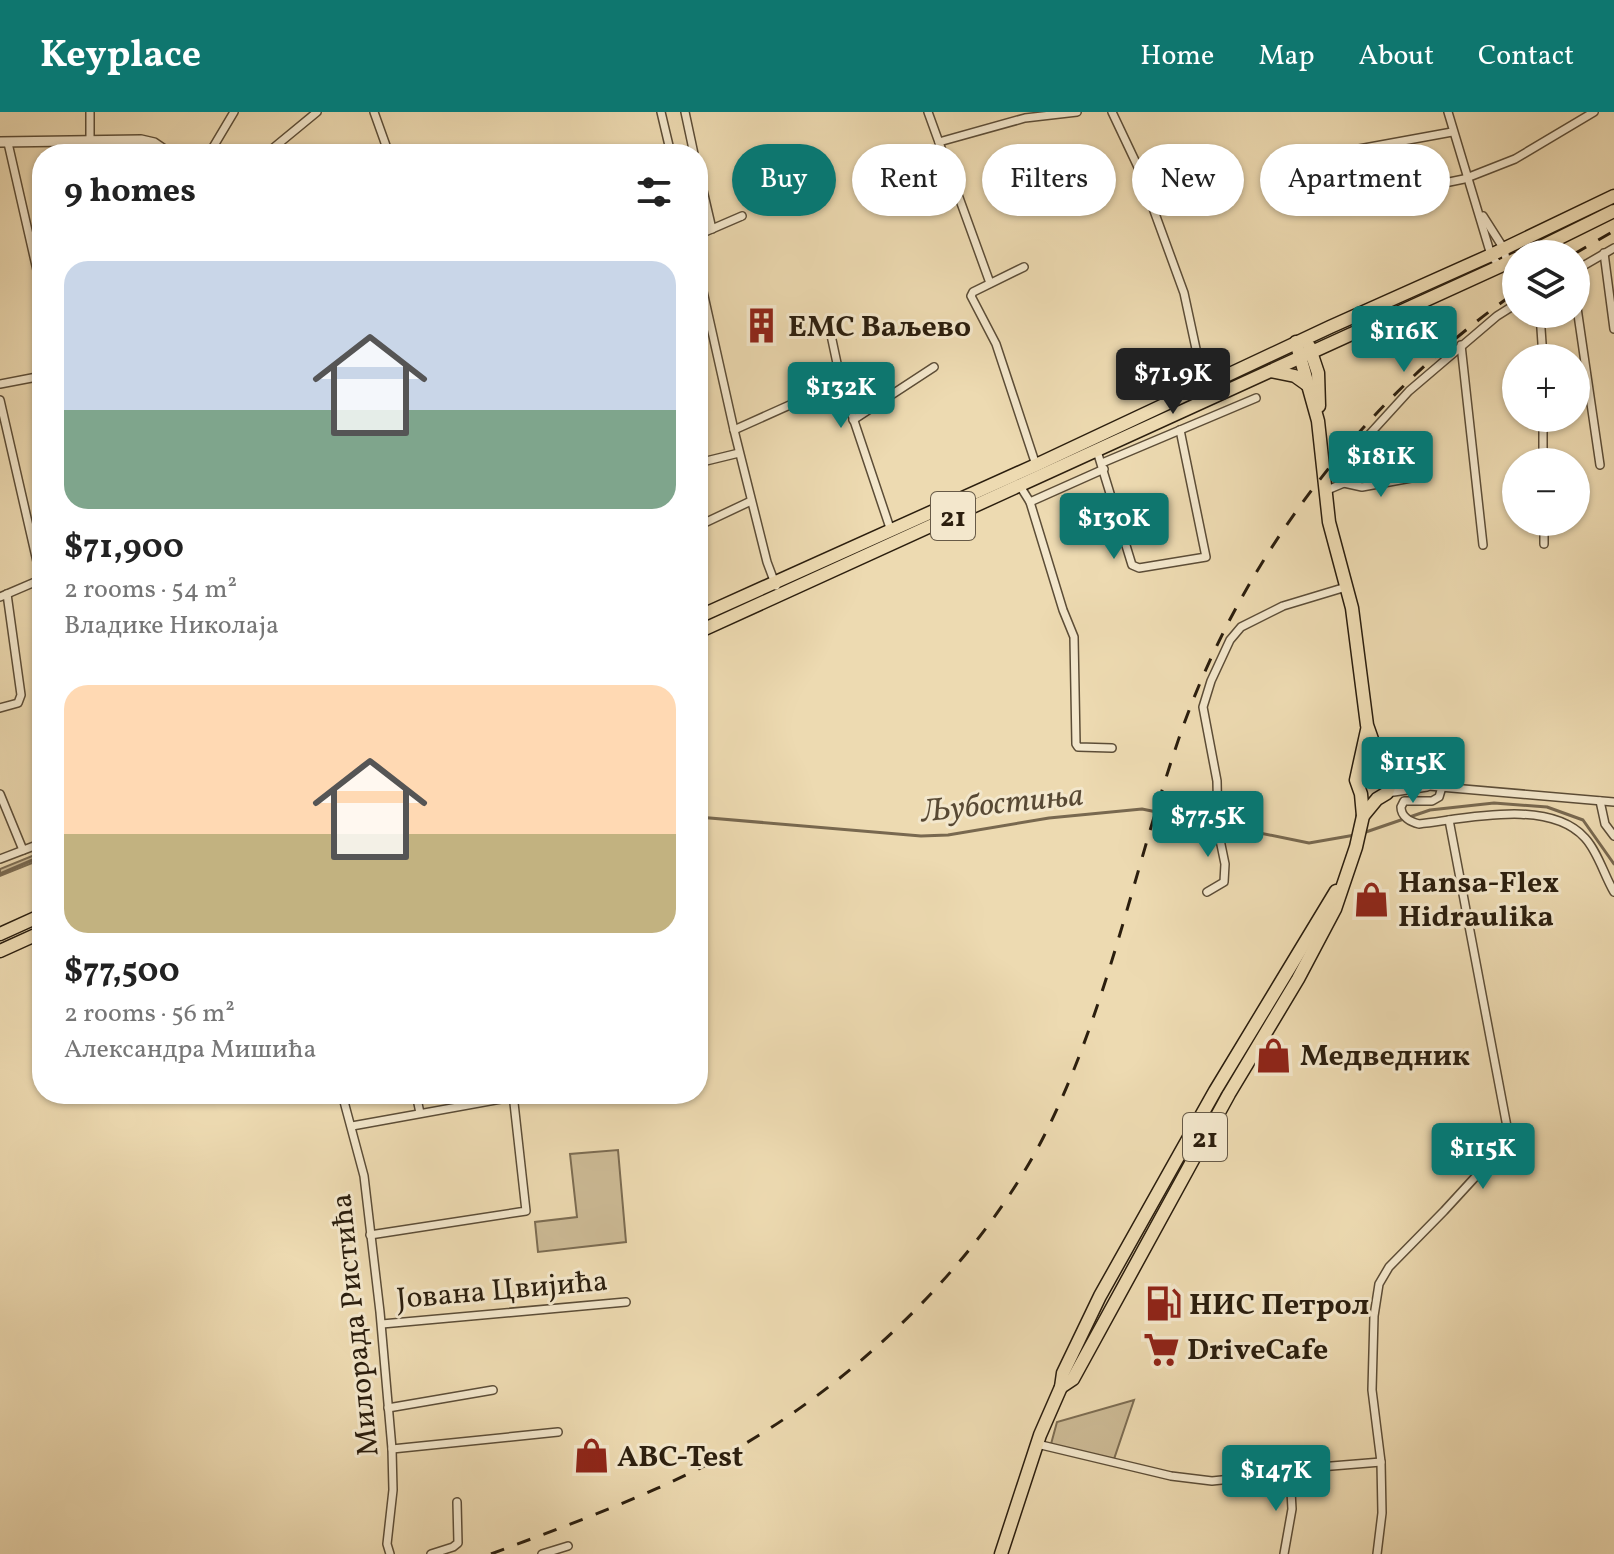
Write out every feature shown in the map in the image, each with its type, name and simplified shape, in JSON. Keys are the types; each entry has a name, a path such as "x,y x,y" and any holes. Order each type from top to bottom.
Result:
{"main road":[{"path":"1523,240 1614,196"},
{"path":"1555,240 1614,211"},
{"path":"1301,340 1502,250"},
{"path":"1306,354 1502,266"},
{"name":"21","path":"708,613 777,588 1020,486 1101,461 1203,396 1301,340 1318,373 1318,421 1325,491 1332,539 1353,618 1367,725 1381,765 1391,776 1390,788 1362,818"},
{"name":"21","path":"708,626 891,531 1036,465 1271,371 1306,354"},
{"name":"21","path":"1306,354 1309,386 1318,421"},
{"path":"1271,371 1295,376 1309,386"},
{"name":"21","path":"1001,1554 1037,1444 1061,1387 1073,1379 1229,1094 1298,979 1335,909 1356,847 1362,818 1361,794 1356,785 1367,725"},
{"path":"1359,770 1372,763 1381,765"},
{"path":"1361,794 1382,796"},
{"path":"0,934 32,920"},
{"path":"0,951 32,937"}],"street":[{"path":"90,112 90,140"},
{"path":"215,144 234,112"},
{"path":"278,144 317,112"},
{"path":"374,112 385,144"},
{"path":"661,112 669,144"},
{"path":"685,112 692,144"},
{"path":"928,112 990,283"},
{"path":"939,142 1025,118 1077,112"},
{"path":"1112,112 1138,167 1184,293 1206,418"},
{"path":"1448,112 1491,255 1502,260"},
{"path":"1450,181 1515,159 1594,112"},
{"path":"1386,144 1452,132"},
{"path":"32,253 4,142 90,140 148,141 153,144"},
{"path":"1479,209 1502,246"},
{"path":"708,212 712,229"},
{"path":"708,231 742,216"},
{"path":"1590,262 1614,248"},
{"path":"1604,253 1614,329"},
{"path":"1024,267 973,292 971,296 996,344 1036,465"},
{"path":"1344,483 1367,437 1409,391 1502,313"},
{"path":"708,314 751,501 777,588"},
{"path":"828,321 841,382 891,531"},
{"path":"1580,328 1600,465"},
{"path":"1461,345 1483,545"},
{"path":"853,420 934,367"},
{"path":"0,384 32,378"},
{"path":"734,430 841,382"},
{"path":"1030,502 1101,461 1256,398"},
{"path":"0,400 32,536"},
{"path":"1101,461 1132,565 1139,568 1206,557 1180,430"},
{"path":"708,461 739,453"},
{"path":"1325,491 1344,483 1362,487 1422,476"},
{"path":"1020,486 1030,502 1076,646 1076,744 1078,747 1112,748"},
{"path":"708,521 751,501"},
{"path":"1544,536 1544,544"},
{"path":"0,708 15,705 21,699 3,595 32,583"},
{"path":"1207,892 1226,879 1218,830 1217,781 1203,707 1211,681 1230,640 1241,627 1259,616 1346,587"},
{"path":"1391,776 1429,786 1614,802"},
{"path":"1382,796 1429,786"},
{"path":"1442,787 1439,797 1432,801 1404,801 1401,807 1403,814 1419,824 1481,815 1522,815 1564,823 1590,843 1614,892"},
{"path":"0,794 23,850"},
{"path":"1600,801 1614,836"},
{"path":"1377,1554 1382,1513 1381,1462 1372,1396 1374,1316 1379,1284 1389,1267 1501,1149 1508,1132 1449,820"},
{"path":"0,859 32,847"},
{"name":"Милорада Ристића","path":"345,1104 364,1176 382,1324 392,1449 393,1490 387,1544 390,1554"},
{"path":"418,1104 420,1113"},
{"path":"352,1126 466,1104"},
{"path":"370,1235 526,1211 514,1104"},
{"name":"Јована Цвијића","path":"382,1324 626,1302"},
{"path":"388,1408 493,1390"},
{"path":"392,1449 558,1432"},
{"path":"1037,1444 1171,1476 1212,1481 1381,1462"},
{"path":"1284,1554 1292,1509 1290,1473"},
{"path":"431,1554 458,1543 457,1502"},
{"path":"542,1554 568,1546"}],"shaded area":[{"path":"32,856 32,863 0,876 0,869"},
{"path":"618,1150 626,1242 538,1252 535,1222 577,1217 570,1154"},
{"path":"1134,1400 1114,1459 1057,1448 1051,1444 1057,1422"}],"waterway":[{"name":"Љубостиња","path":"1363,833 1430,810 1494,803 1547,807 1583,820 1614,864"},
{"name":"Љубостиња","path":"708,818 921,836 1142,809 1309,843 1355,835"},
{"name":"Љубостиња","path":"0,874 32,860"}],"railway":[{"path":"1590,245 1614,231"},
{"path":"491,1554 658,1488 761,1434 809,1401 901,1324 943,1281 981,1235 1015,1187 1065,1092 1101,996 1175,750 1200,682 1232,616 1268,553 1309,494 1355,437 1405,385 1459,336 1502,303"}],"place":[{"name":"ЕМС Ваљево","path":"762,326"},
{"name":"Hansa-Flex Hidraulika","path":"1372,899"},
{"name":"Медведник","path":"1274,1055"},
{"name":"НИС Петрол","path":"1163,1304"},
{"name":"DriveCafe","path":"1161,1349"},
{"name":"ABC-Test","path":"591,1456"}]}
